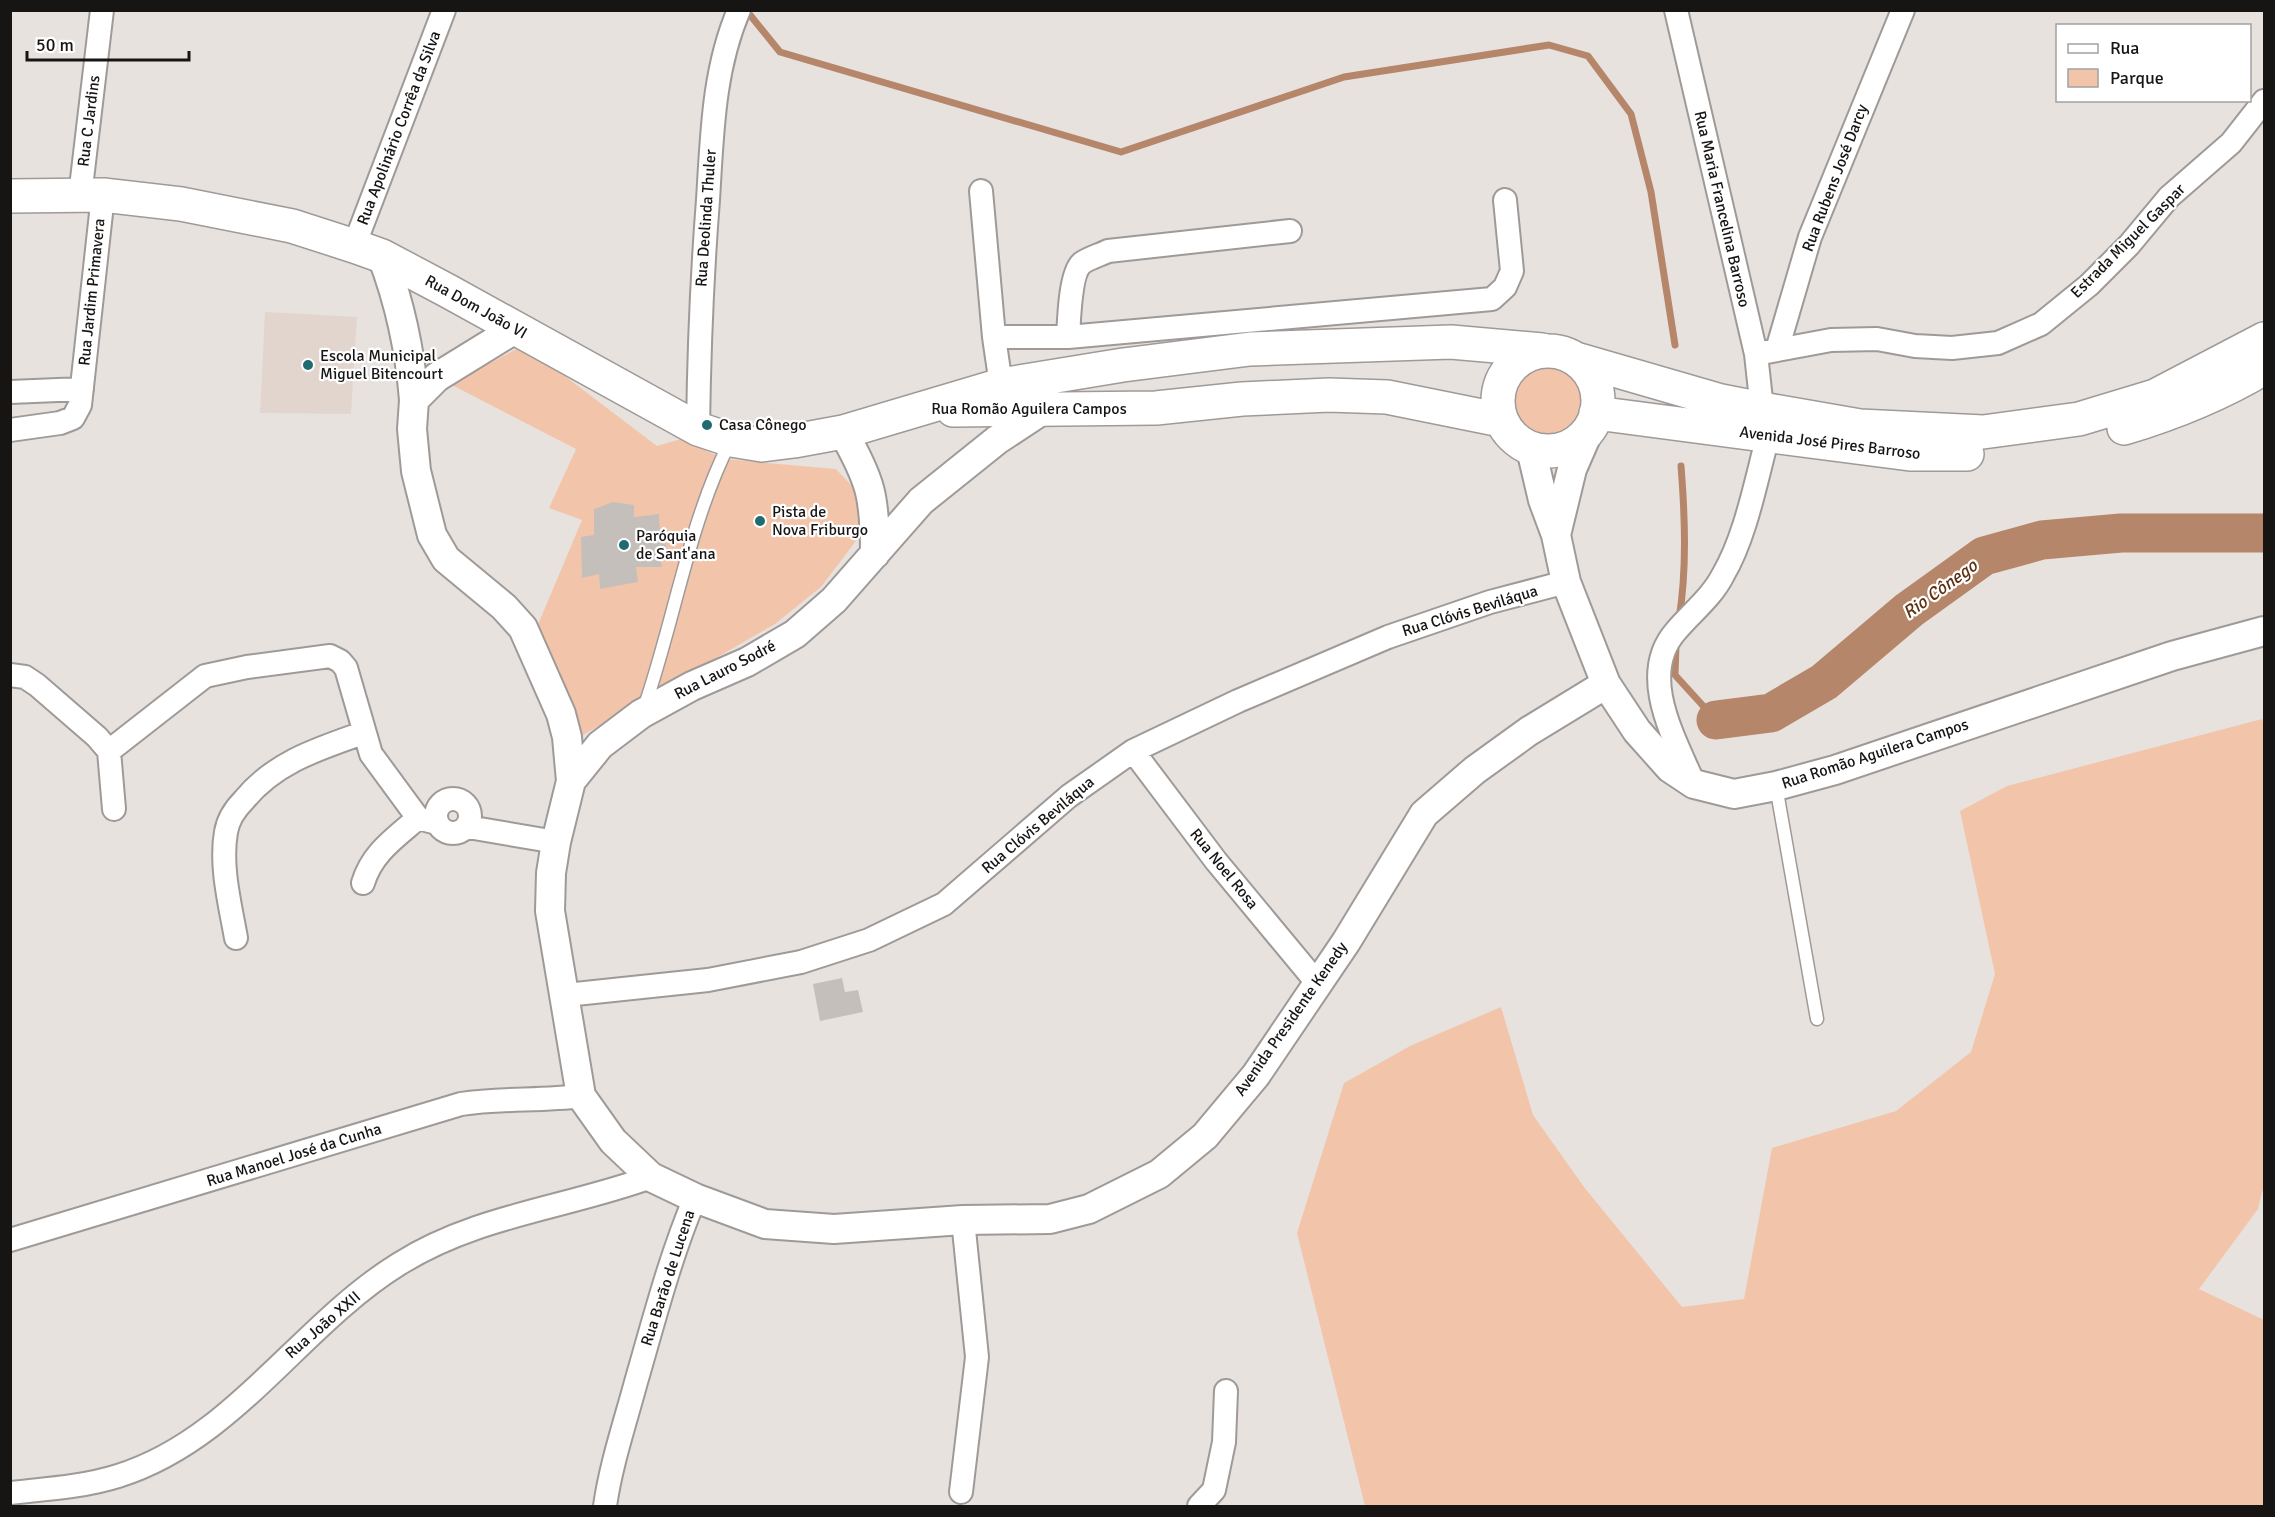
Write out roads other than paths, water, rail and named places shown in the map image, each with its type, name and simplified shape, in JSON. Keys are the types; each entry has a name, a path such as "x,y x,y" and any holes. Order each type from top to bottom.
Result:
{"main road":[{"name":"Rua Dom João VI","path":"10,196 91,196 244,215 292,226 368,251 698,429 731,440 762,445 843,432 924,410"},
{"name":"Avenida José Pires Barroso","path":"1592,422 1765,423 1983,432 2079,419 2155,396 2265,339"},
{"name":"Rua Romão Aguilera Campos","path":"924,410 1001,386 1123,365 1250,349 1451,342 1542,350"},
{"path":"1542,350 1559,352 1576,359 1593,379 1598,396 1592,422 1581,438 1563,449 1552,451 1531,449 1513,438 1501,420 1497,400 1502,379 1514,363 1542,350"},
{"name":"Avenida José Pires Barroso","path":"1576,359 1721,401 1765,423 1910,454 1980,454 2062,444 2175,413 2229,389 2265,368"},
{"name":"Rua Romão Aguilera Campos","path":"924,410 1041,411 1156,408 1242,399 1329,395 1387,397 1501,420"}],"street":[{"name":"Rua C Jardins","path":"91,196 102,10"},
{"name":"Rua Apolinário Corrêa da Silva","path":"368,251 444,10"},
{"name":"Rua Deolinda Thuler","path":"698,429 699,328 714,110 729,33 739,10"},
{"name":"Rua Maria Francelina Barroso","path":"1676,10 1767,352 1765,423"},
{"name":"Rua Rubens José Darcy","path":"1767,352 1810,237 1903,10"},
{"name":"Estrada Miguel Gaspar","path":"1767,352 1831,340 1876,339 1915,346 1952,348 1998,343 2041,324 2089,285 2128,245 2169,197 2231,143 2265,101"},
{"path":"981,191 994,338 1001,386"},
{"name":"Rua Jardim Primavera","path":"10,430 60,423 73,418 80,405 91,196"},
{"path":"994,338 1068,337 1492,299 1505,287 1512,271 1505,200"},
{"path":"1068,337 1074,278 1080,264 1108,251 1290,231"},
{"path":"368,251 403,324 411,357 414,400 412,429 416,471 432,535 446,559 504,606 523,628 561,714 567,737 571,781"},
{"path":"414,400 437,376 515,329"},
{"name":"Rua Jardim Primavera","path":"10,392 82,389"},
{"name":"Rua Lauro Sodré","path":"571,781 600,745 641,714 692,686 747,662 795,634 834,600 921,501 997,440 1041,411"},
{"path":"1556,535 1572,469 1592,422"},
{"path":"1694,784 1658,687 1659,664 1674,632 1709,595 1723,576 1731,558 1747,513 1765,423"},
{"path":"843,432 871,487 875,513 875,554"},
{"name":"Rua Romão Aguilera Campos","path":"1531,449 1543,500 1556,535 1566,582 1606,684 1637,731 1670,768 1694,784 1734,794 1776,786 1834,770 2172,656 2265,630"},
{"name":"Rua Clóvis Beviláqua","path":"566,995 708,980 801,962 869,940 944,904 1069,796 1133,751 1238,701 1388,636 1490,602 1566,582"},
{"path":"109,751 205,676 247,667 330,657 340,661 346,668 363,733 371,754 428,820 445,832 458,833 468,827 556,842"},
{"path":"10,675 25,677 36,685 97,737 109,751 114,809"},
{"name":"Avenida Presidente Kenedy","path":"695,1198 765,1224 834,1229 1059,1216 1089,1209 1159,1174 1205,1136 1248,1084 1318,984 1424,814 1475,770 1511,744 1606,684"},
{"path":"236,938 226,880 226,831 236,809 255,786 282,765 363,733"},
{"name":"Rua Noel Rosa","path":"1133,751 1216,861 1318,984"},
{"name":"Rua Barão de Lucena","path":"571,781 556,842 551,873 550,911 566,995 574,1068 581,1096 613,1141 651,1178 695,1198 679,1234 609,1479 605,1506"},
{"path":"363,883 368,866 378,852 428,820 444,801 456,798 466,804 471,815 468,827"},
{"name":"Rua Manoel José da Cunha","path":"10,1240 461,1104 491,1100 545,1100 581,1096"},
{"name":"Rua João XXII","path":"10,1493 74,1486 118,1476 158,1460 196,1438 222,1418 342,1307 398,1265 429,1246 483,1224 612,1191 651,1178"},
{"path":"961,1492 977,1357 963,1220"},
{"path":"1199,1506 1214,1490 1224,1442 1226,1391"}],"lane":[{"path":"641,714 720,462 731,440"},
{"path":"1776,786 1817,1020"}],"waterway":[{"path":"746,10 780,52 1121,152 1344,77 1549,45 1588,56 1631,114 1651,192 1675,345"},
{"path":"1679,619 1684,543 1681,466"},
{"name":"Rio Cônego","path":"1716,720 1771,713 1824,682 1909,610 1984,556 2042,540 2121,533 2264,533"},
{"path":"1676,645 1675,675 1716,720"}],"place":[{"name":"Escola Municipal Miguel Bitencourt","path":"308,365"},
{"name":"Casa Cônego","path":"707,425"},
{"name":"Pista de Nova Friburgo","path":"760,521"},
{"name":"Paróquia de Sant'ana","path":"624,545"}]}
